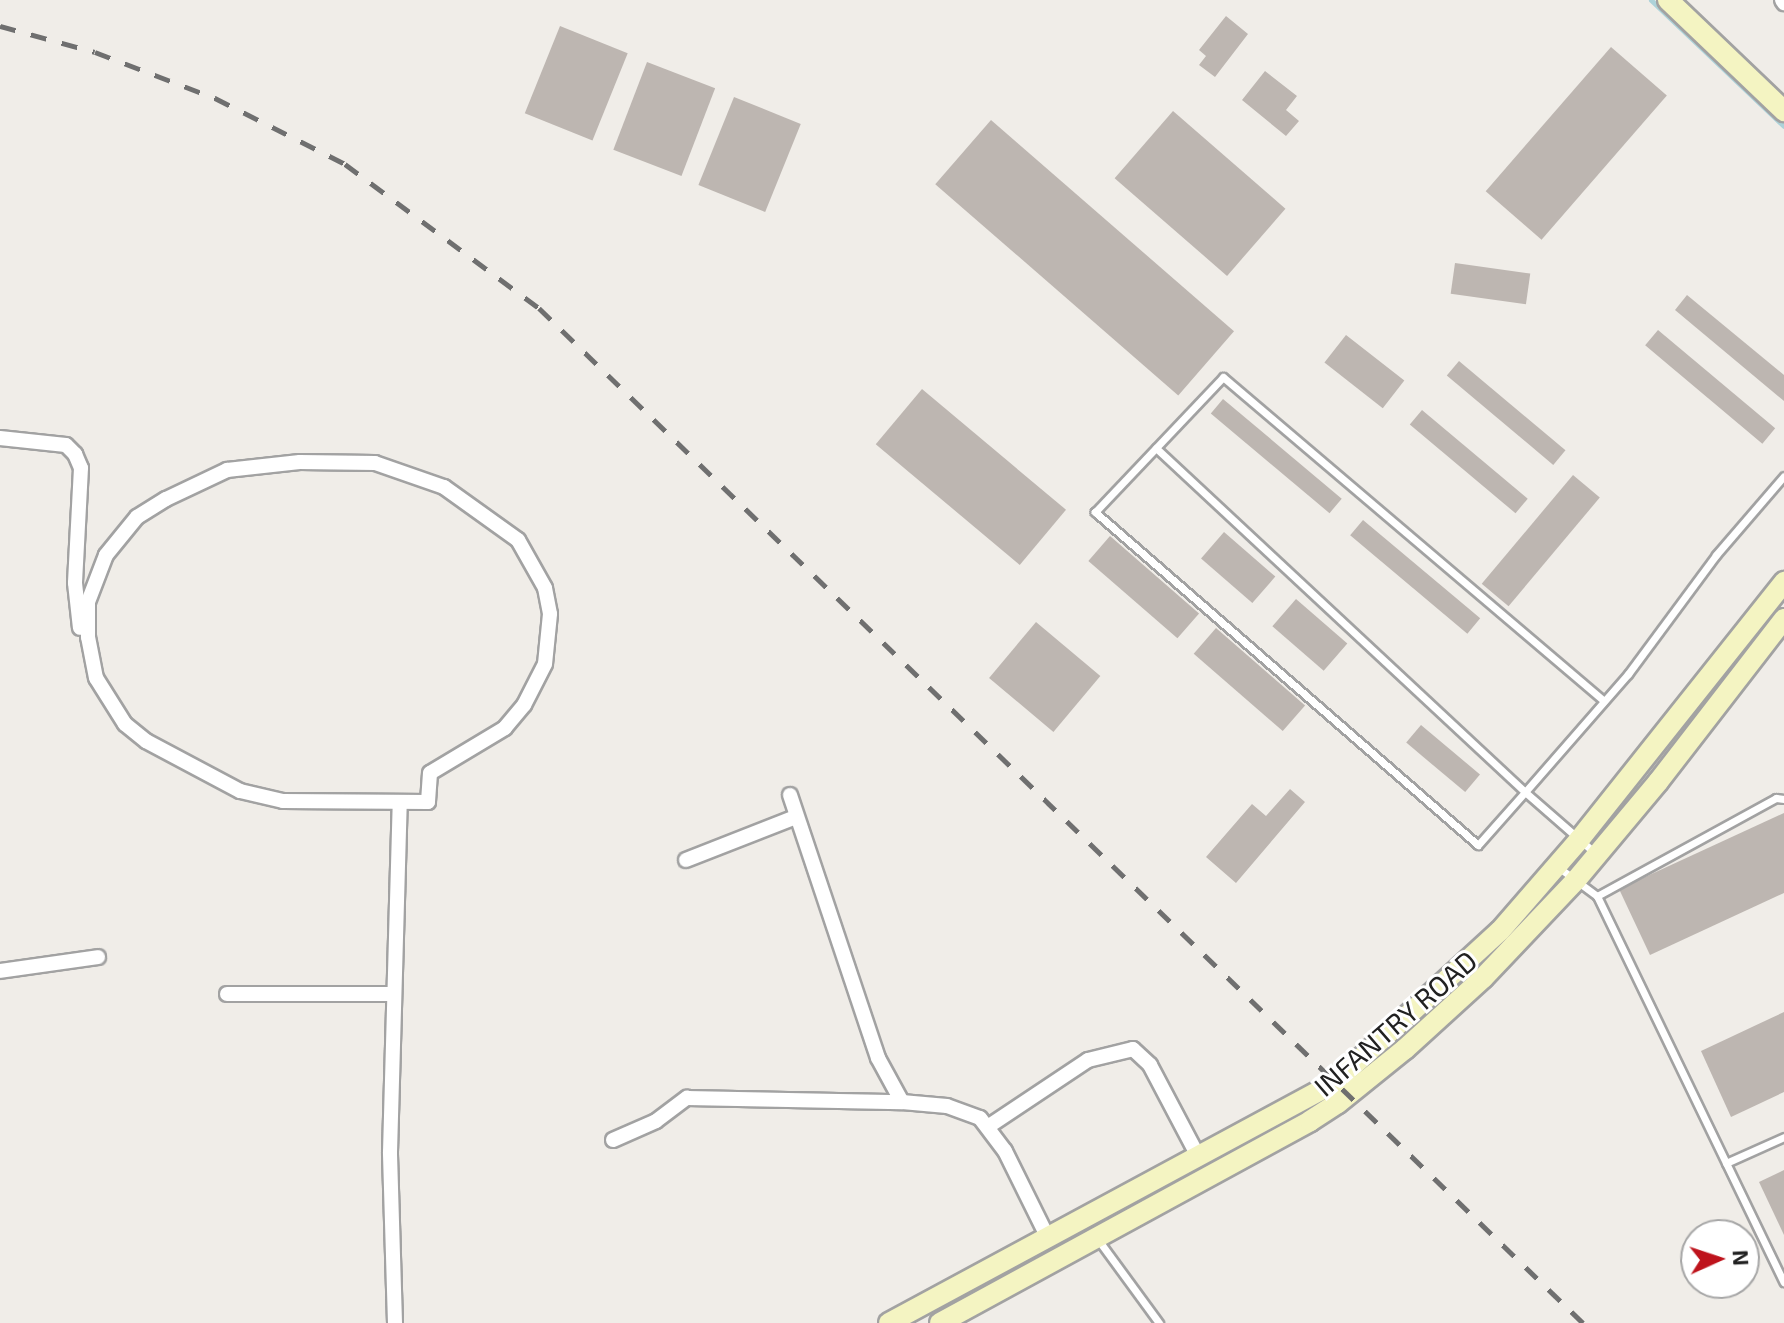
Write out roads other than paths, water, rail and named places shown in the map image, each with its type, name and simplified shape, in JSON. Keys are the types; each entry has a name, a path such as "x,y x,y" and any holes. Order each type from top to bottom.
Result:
{"main road":[{"path":"1668,0 1784,111"},
{"name":"INFANTRY ROAD","path":"940,1323 1199,1158 1334,1083 1500,931 1579,840 1784,582"},
{"name":"INFANTRY ROAD","path":"889,1323 1048,1238 1090,1228 1338,1103 1483,978 1576,880 1784,619"}],"street":[{"path":"0,438 66,445 75,454 81,468 75,583 83,644 86,652 90,652"},
{"path":"300,462 375,463 444,487 518,540 545,588 550,614 545,664 524,705 505,728 430,773 428,802 400,803 283,801 240,791 203,774 125,724 96,678 90,652 88,602 106,555 137,517 194,484 227,470 300,462"},
{"path":"790,795 878,1058 902,1102"},
{"path":"395,1323 390,1152 400,803"},
{"path":"686,860 796,817"},
{"path":"0,971 98,957"},
{"path":"227,994 394,994"},
{"path":"989,1126 1088,1060 1133,1049 1150,1065 1199,1158"},
{"path":"613,1140 656,1121 687,1098 902,1102 964,1110 989,1126 1005,1151 1048,1238"}],"lane":[{"path":"1604,701 1223,377 1095,512 1478,845 1604,701 1716,555 1784,476"},
{"path":"1156,448 1525,792 1597,854"},
{"path":"1597,896 1681,847 1776,798 1784,799"},
{"path":"1557,866 1597,896 1784,1282"},
{"path":"1726,1163 1784,1137"},
{"path":"1090,1228 1159,1323"}],"waterway":[{"path":"1651,0 1784,126"}],"railway":[{"path":"0,26 95,52 215,98 345,164 539,308 1583,1323"}]}
